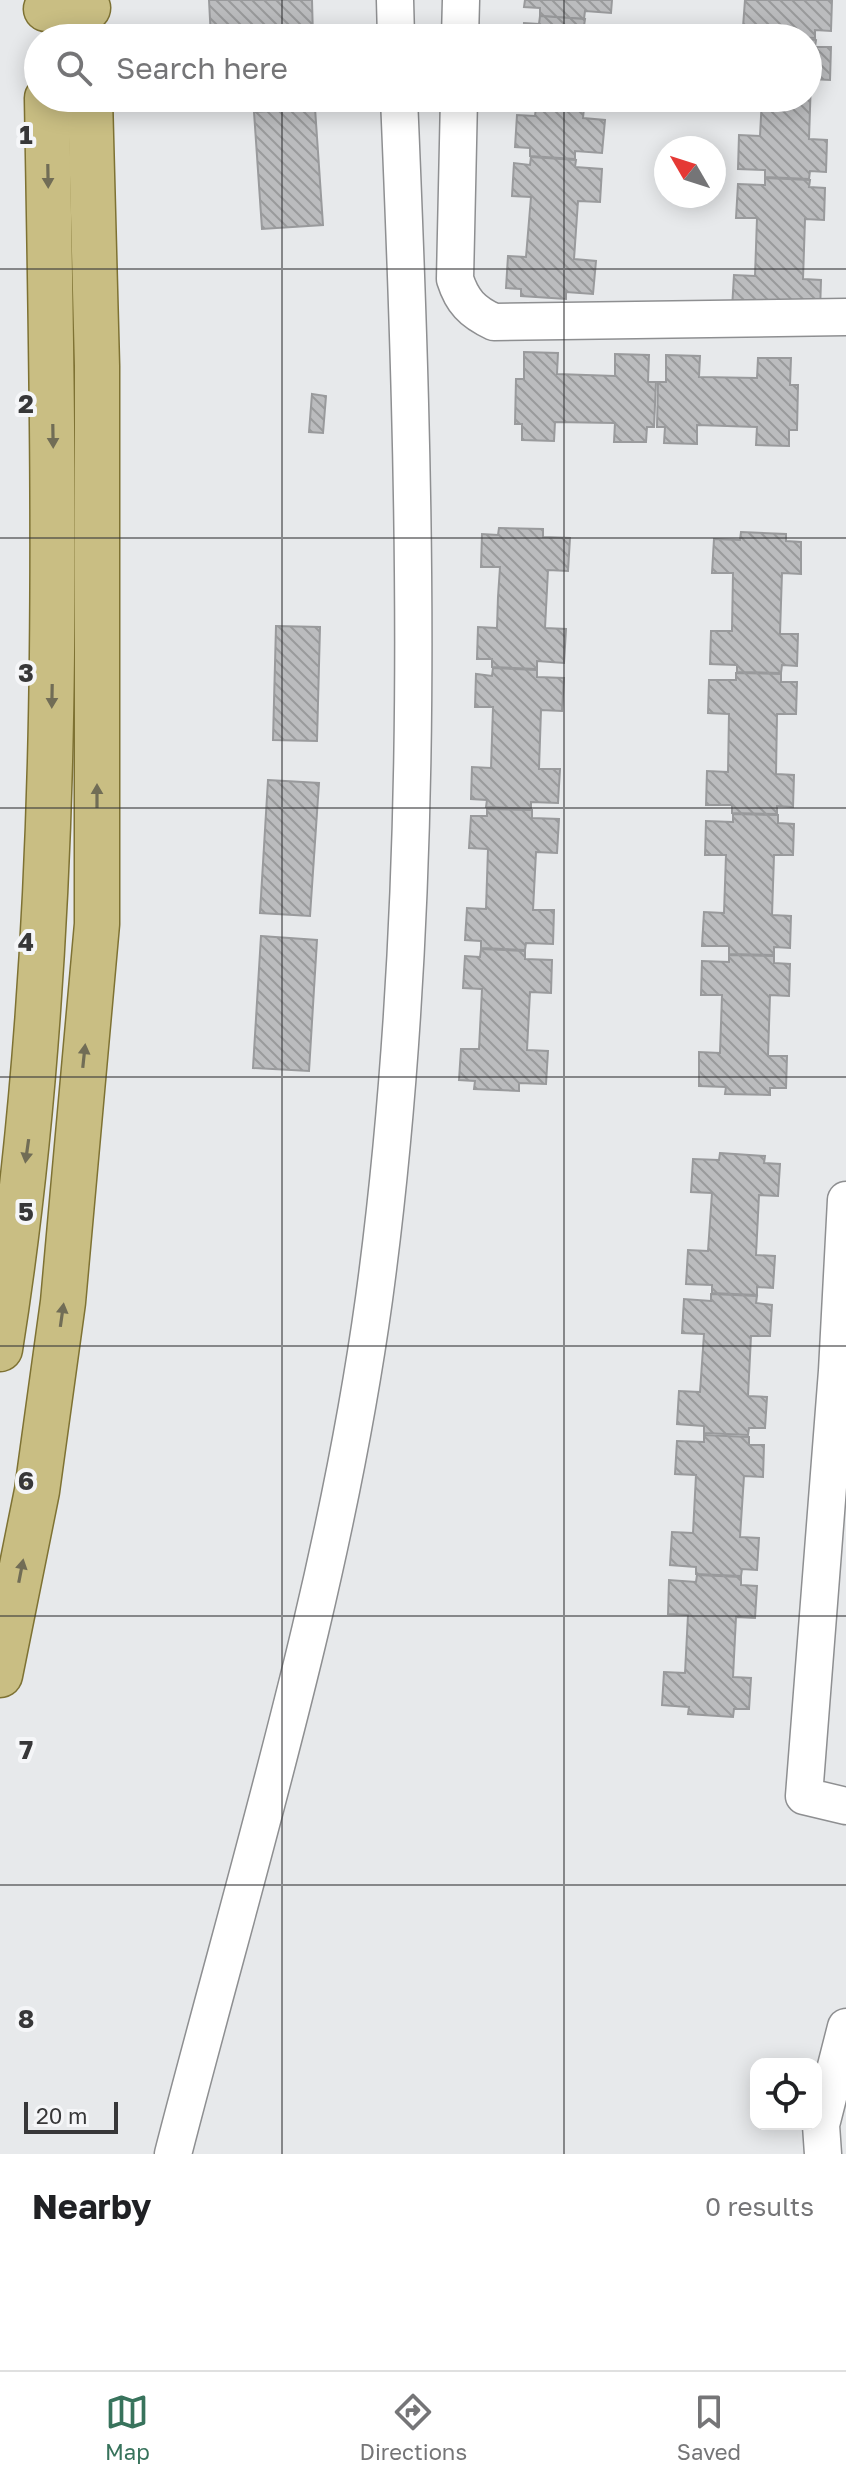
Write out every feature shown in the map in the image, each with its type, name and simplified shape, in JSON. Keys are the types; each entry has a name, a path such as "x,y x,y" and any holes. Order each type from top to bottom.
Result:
{"main road":[{"path":"0,1349 32,1112 50,801 54,615 47,112"},
{"path":"0,1675 37,1491 63,1302 97,924 97,366 90,112"}],"street":[{"path":"395,0 396,24"},
{"path":"460,24 461,0"},
{"path":"173,2154 317,1601 374,1299 389,1150 411,843 411,375 400,112"},
{"path":"459,112 455,279 460,295 479,315 494,322 846,317"},
{"path":"846,1200 837,1371 804,1796 846,1806"},
{"path":"823,2154 821,2125 846,2027"}],"building":[{"path":"209,0 312,0 313,24 210,24"},
{"path":"525,0 612,0 611,13 585,11 584,19 540,16 540,8 524,7"},
{"path":"745,0 832,0 831,31 822,30 822,24 743,24"},
{"path":"540,16 585,19 584,24 539,24"},
{"path":"822,47 831,47 830,80 822,80"},
{"path":"254,112 315,112 323,225 262,229"},
{"path":"535,112 584,112 583,118 605,120 602,153 575,151 575,159 530,156 530,148 515,147 517,115 535,116"},
{"path":"761,112 810,112 809,139 827,140 826,172 810,171 809,179 765,177 765,170 738,169 739,135 760,136"},
{"path":"531,157 576,160 575,167 602,169 600,202 578,201 574,259 596,261 593,294 566,292 566,299 521,296 521,289 506,288 508,256 526,257 531,197 512,196 514,163 530,165"},
{"path":"765,178 810,180 809,187 825,188 824,220 805,219 803,279 821,280 820,312 732,309 734,275 755,276 757,218 736,218 738,184 765,185"},
{"path":"524,352 558,353 557,374 615,376 615,354 649,355 648,382 656,382 654,427 647,427 646,442 614,442 615,423 555,422 554,441 522,440 522,424 515,424 516,379 524,379"},
{"path":"666,355 700,356 699,377 757,378 758,358 791,358 790,385 798,385 797,430 789,430 789,446 756,445 757,427 697,425 697,444 664,443 665,427 657,427 658,382 666,382"},
{"path":"312,394 326,396 323,433 309,432"},
{"path":"499,528 543,529 543,537 570,538 568,571 548,570 545,628 566,629 564,663 537,661 537,669 492,667 492,659 477,659 478,627 497,628 500,567 481,567 482,534 498,535"},
{"path":"741,532 786,534 786,541 801,542 801,574 782,573 780,634 798,634 797,666 782,665 781,673 737,672 737,665 710,664 711,631 732,631 733,573 712,573 714,539 740,540"},
{"path":"276,626 320,627 317,741 273,740"},
{"path":"493,668 537,670 537,677 564,678 562,711 541,710 539,769 560,769 558,803 531,802 531,809 486,807 487,800 471,799 472,767 491,768 493,707 475,707 476,674 492,676"},
{"path":"736,673 781,674 781,682 797,682 796,714 777,714 776,774 794,775 793,807 777,806 777,814 732,813 732,805 706,805 707,771 728,772 729,714 708,713 709,680 736,680"},
{"path":"268,780 319,783 310,916 260,913"},
{"path":"487,809 532,810 532,818 559,819 557,853 536,852 533,910 554,910 553,944 526,943 525,950 481,948 481,941 465,940 467,908 486,909 488,849 469,848 471,816 487,816"},
{"path":"733,814 778,815 778,823 794,824 793,855 774,855 772,915 791,916 790,948 774,947 774,955 729,954 729,946 702,946 704,912 724,913 726,855 705,855 706,821 733,822"},
{"path":"261,936 317,940 309,1071 253,1068"},
{"path":"481,949 525,951 525,959 552,960 551,993 530,992 527,1050 548,1051 546,1084 519,1083 519,1091 474,1089 475,1081 459,1080 461,1049 479,1049 482,989 463,988 465,956 480,957"},
{"path":"729,955 774,956 774,963 790,964 789,996 770,995 768,1056 787,1056 786,1088 770,1088 770,1095 725,1094 726,1087 699,1086 699,1052 720,1053 722,995 701,995 702,961 729,962"},
{"path":"720,1153 765,1156 764,1163 780,1164 778,1196 759,1195 756,1255 775,1256 773,1288 757,1287 757,1295 712,1293 712,1285 686,1284 688,1250 708,1251 712,1193 691,1192 693,1159 719,1160"},
{"path":"711,1294 757,1296 756,1303 772,1305 770,1336 751,1336 748,1396 767,1397 765,1428 749,1428 748,1435 704,1433 704,1426 677,1424 679,1391 700,1392 704,1334 682,1333 684,1299 711,1301"},
{"path":"704,1435 749,1437 749,1445 764,1445 763,1477 744,1476 740,1537 759,1538 757,1570 742,1569 741,1576 696,1574 696,1567 670,1565 672,1532 693,1533 696,1475 675,1474 677,1441 704,1442"},
{"path":"697,1575 741,1577 741,1585 757,1586 755,1618 736,1617 733,1677 751,1678 749,1709 734,1709 733,1717 688,1714 689,1707 662,1705 664,1672 685,1673 688,1615 668,1614 669,1580 696,1582"}]}
